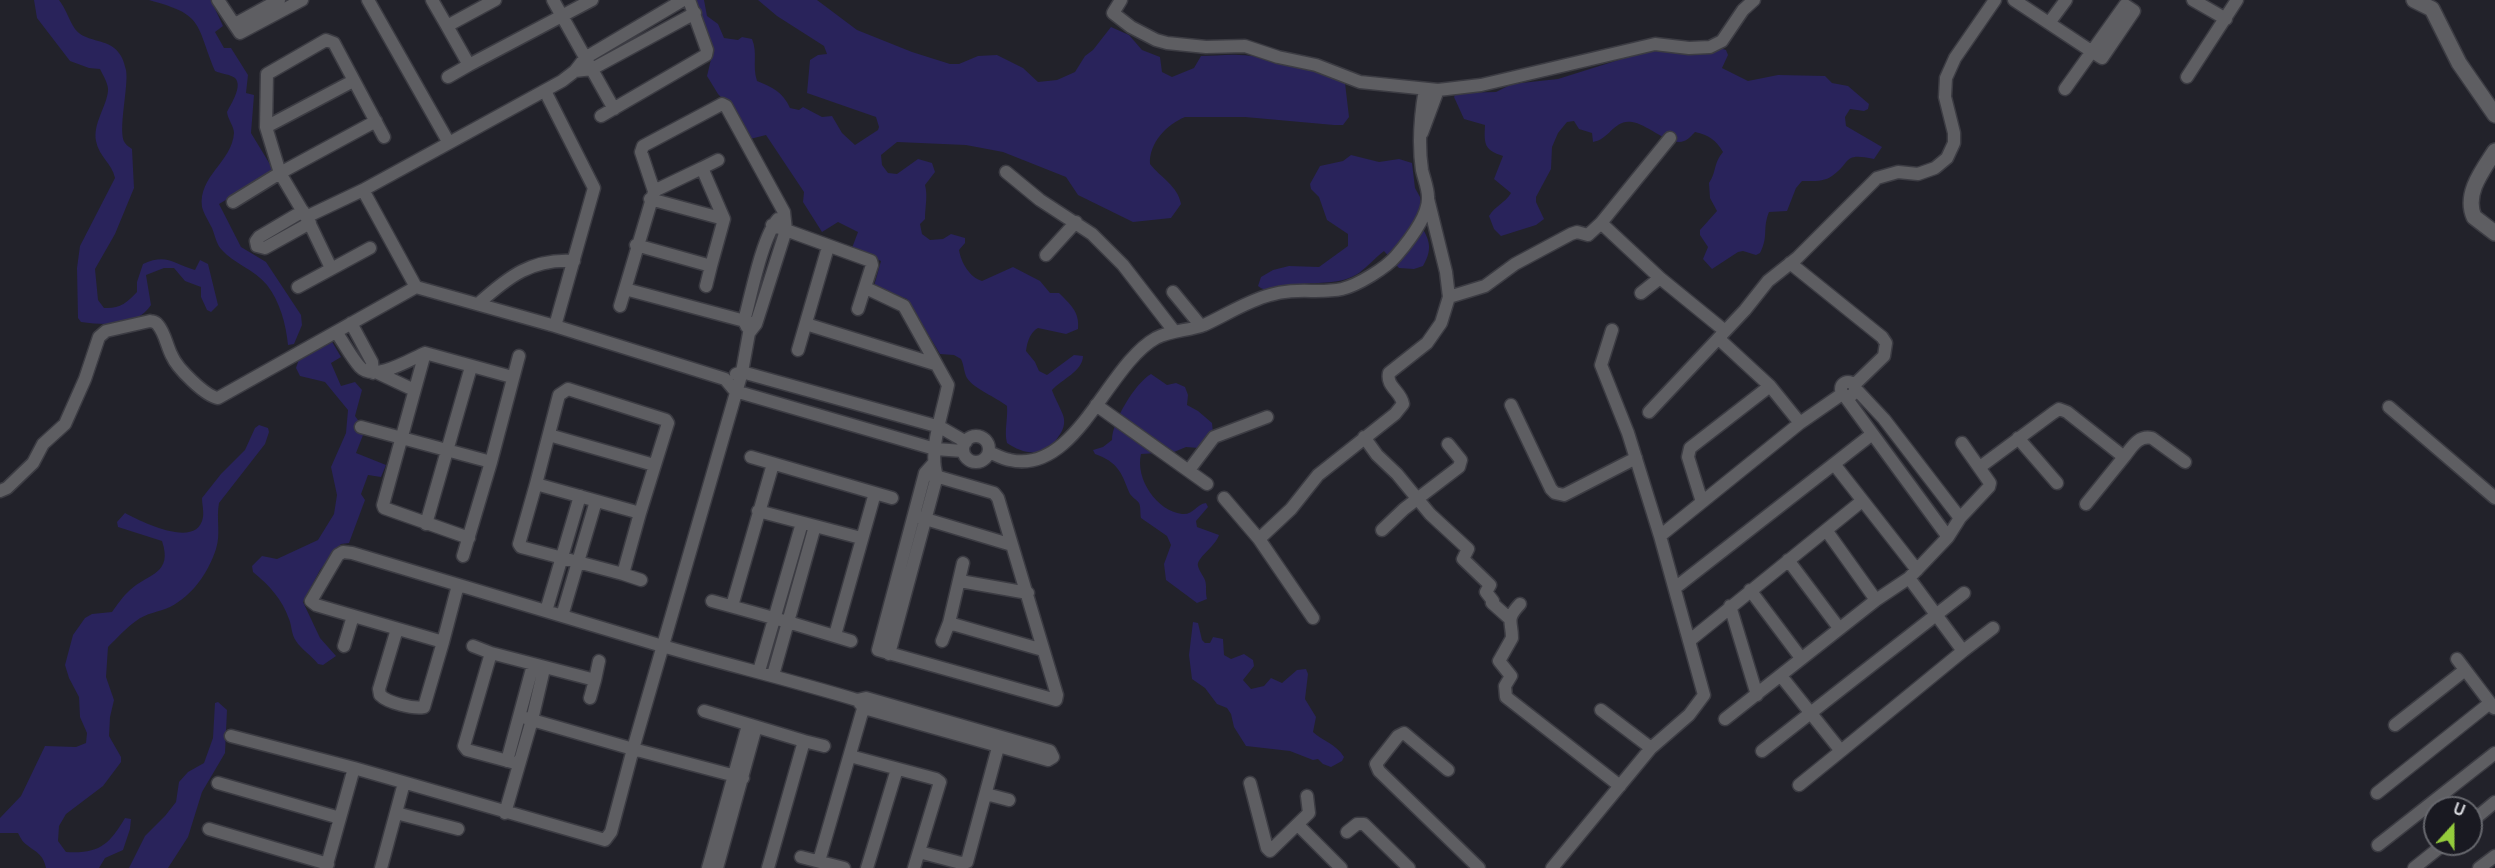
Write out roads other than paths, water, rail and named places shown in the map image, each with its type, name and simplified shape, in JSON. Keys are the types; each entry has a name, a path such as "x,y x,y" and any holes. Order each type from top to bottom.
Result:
{"street":[{"path":"218,0 235,24 237,31 243,32 302,0"},
{"path":"235,24 279,0"},
{"path":"368,0 449,143"},
{"path":"432,0 469,65"},
{"path":"447,26 495,0"},
{"path":"553,0 614,109"},
{"path":"448,77 592,0"},
{"path":"306,217 363,190 545,91 683,0"},
{"path":"602,116 707,53 689,0"},
{"path":"1106,0 1113,13 1131,27 1156,40 1206,47 1245,46 1278,57 1316,64 1360,82 1430,96 1655,44 1689,48 1710,47 1722,40 1754,0"},
{"path":"1113,13 1121,0"},
{"path":"2014,0 2091,51 2065,89"},
{"path":"2049,23 2066,0"},
{"path":"2193,0 2226,19"},
{"path":"2187,77 2237,0"},
{"path":"2414,0 2432,9 2459,63 2495,115"},
{"path":"1649,412 1722,335 1768,281 1790,263 1877,178 1898,172 1918,174 1935,168 1947,159 1954,143 1954,133 1947,105 1946,78 1955,58 1992,4"},
{"path":"588,63 695,13"},
{"path":"331,268 306,217 280,173 266,127 267,74 326,40 334,43 384,137"},
{"path":"266,127 353,81"},
{"path":"545,91 594,188 555,326"},
{"path":"1259,539 1291,509 1318,475 1395,414 1403,404 1401,397 1391,386 1389,373 1427,343 1441,323 1449,297 1446,272 1423,171 1420,137 1430,96"},
{"path":"620,306 652,195 641,152 642,148 723,104 784,212 786,230 750,326"},
{"path":"233,202 280,173 376,121"},
{"path":"1449,297 1485,286 1515,264 1571,234 1577,232 1588,235 1601,223 1670,138"},
{"path":"2495,151 2470,199 2474,217 2495,233"},
{"path":"652,195 718,160"},
{"path":"702,168 724,219 706,286"},
{"path":"1006,172 1040,200 1092,234 1123,264 1174,331"},
{"path":"363,190 416,287"},
{"path":"652,195 724,219"},
{"path":"989,452 1011,460 1034,460 1061,446 1076,434 1121,370 1143,348 1174,331 1201,326 1269,295 1296,290 1342,289 1374,274 1395,258 1423,216 1428,198"},
{"path":"231,735 605,840 611,832 661,646 742,372 772,225 784,212"},
{"path":"1046,255 1076,222"},
{"path":"1601,223 1722,335 1770,386 1800,423"},
{"path":"772,225 871,261 866,288 858,309"},
{"path":"636,245 711,266"},
{"path":"798,350 828,247"},
{"path":"298,286 370,248"},
{"path":"478,304 499,285 526,268 552,259 574,261"},
{"path":"1790,263 1886,342 1884,356 1854,386"},
{"path":"1641,293 1660,278"},
{"path":"0,491 7,488 33,463 43,444 65,424 85,379 98,339 106,331 150,321 155,322 160,327 173,359 186,375 215,398 254,379 416,287 555,326 725,379 735,391 935,449 964,446 975,436 981,438 988,446 989,452 986,459 973,462 966,458 964,446 940,427 742,372 725,379"},
{"path":"866,288 904,306 948,385 932,471 920,517 878,650 1056,700 1057,695 1028,593 997,495 932,471"},
{"path":"625,289 750,326"},
{"path":"1173,292 1201,326"},
{"path":"351,323 376,373"},
{"path":"806,324 935,364"},
{"path":"1552,868 1651,748 1689,715 1704,695 1636,458 1601,365 1612,330"},
{"path":"336,332 361,368 414,390"},
{"path":"376,373 425,353 512,377"},
{"path":"425,353 383,507 469,538"},
{"path":"463,556 519,356"},
{"path":"426,524 471,367"},
{"path":"1948,537 1843,394 1840,389 1843,383 1848,382 1854,386 1884,419 1960,518"},
{"path":"1702,502 1688,457 1690,448 1770,386"},
{"path":"623,574 668,423 666,420 568,389 560,395 519,544 521,547 641,580"},
{"path":"1660,536 1800,423 1843,394"},
{"path":"1096,405 1207,484"},
{"path":"1511,405 1551,489 1559,495 1564,495 1636,458"},
{"path":"2389,407 2495,498"},
{"path":"1980,467 2059,410 2067,412 2124,456"},
{"path":"1189,470 1214,437 1267,417"},
{"path":"361,427 446,452 491,462"},
{"path":"549,435 654,465"},
{"path":"1675,588 1871,435"},
{"path":"2086,504 2139,438 2146,436 2152,438 2185,462"},
{"path":"1364,437 1377,455 1398,474 1430,514 1468,549 1463,558 1490,585 1486,592 1493,601 1492,603 1510,619"},
{"path":"2018,438 2057,483"},
{"path":"1725,719 1839,628 1913,574 1948,537 1960,518 1989,487 1989,478 1962,443"},
{"path":"1382,530 1461,464 1459,457 1448,444"},
{"path":"751,457 892,498"},
{"path":"732,606 773,464"},
{"path":"1834,464 1913,574 1937,615 1964,651"},
{"path":"536,484 640,513"},
{"path":"835,635 874,493"},
{"path":"546,611 580,496"},
{"path":"1224,498 1259,539 1313,618"},
{"path":"562,616 596,501"},
{"path":"1689,641 1862,501"},
{"path":"758,511 861,538"},
{"path":"920,517 1012,545"},
{"path":"773,675 782,620 808,525"},
{"path":"1826,530 1876,600"},
{"path":"443,642 316,605 311,601 340,553 352,553 661,646 773,675 1000,743 967,862 961,863 920,852"},
{"path":"1788,560 1839,628"},
{"path":"942,641 949,623 963,562"},
{"path":"960,581 1028,593"},
{"path":"398,629 379,692 384,699 418,707 424,706 458,585"},
{"path":"1750,590 1801,658"},
{"path":"1762,751 1964,593"},
{"path":"712,601 851,640"},
{"path":"1520,604 1508,624 1512,638 1499,657 1499,661 1511,676 1505,686 1506,697 1620,786"},
{"path":"1730,606 1757,695"},
{"path":"344,646 352,616"},
{"path":"759,671 782,620"},
{"path":"949,623 1043,650"},
{"path":"1799,785 1993,628"},
{"path":"472,646 539,667 595,680"},
{"path":"491,653 464,746 467,750 513,762"},
{"path":"2377,793 2493,706 2457,659"},
{"path":"590,699 599,661"},
{"path":"504,813 513,762 539,667"},
{"path":"2395,726 2465,670"},
{"path":"1781,676 1841,751"},
{"path":"819,861 850,756 862,702"},
{"path":"1600,710 1651,748"},
{"path":"704,711 824,746"},
{"path":"526,718 738,777"},
{"path":"717,868 752,726"},
{"path":"1448,770 1404,733 1398,736 1376,764 1379,771 1479,868"},
{"path":"768,868 804,741"},
{"path":"2378,845 2495,753"},
{"path":"850,756 936,779 941,784 914,868"},
{"path":"209,829 327,866 354,768"},
{"path":"867,868 897,769"},
{"path":"708,868 738,777"},
{"path":"218,783 340,818"},
{"path":"381,868 404,783"},
{"path":"1250,783 1268,850 1274,849 1310,810 1307,796"},
{"path":"986,794 1009,800"},
{"path":"2483,812 2495,802"},
{"path":"396,813 458,830"},
{"path":"1347,832 1357,824 1364,824 1409,868"},
{"path":"1298,825 1341,868"},
{"path":"2414,868 2429,856"},
{"path":"2479,868 2495,856"},
{"path":"801,857 844,868"}]}
